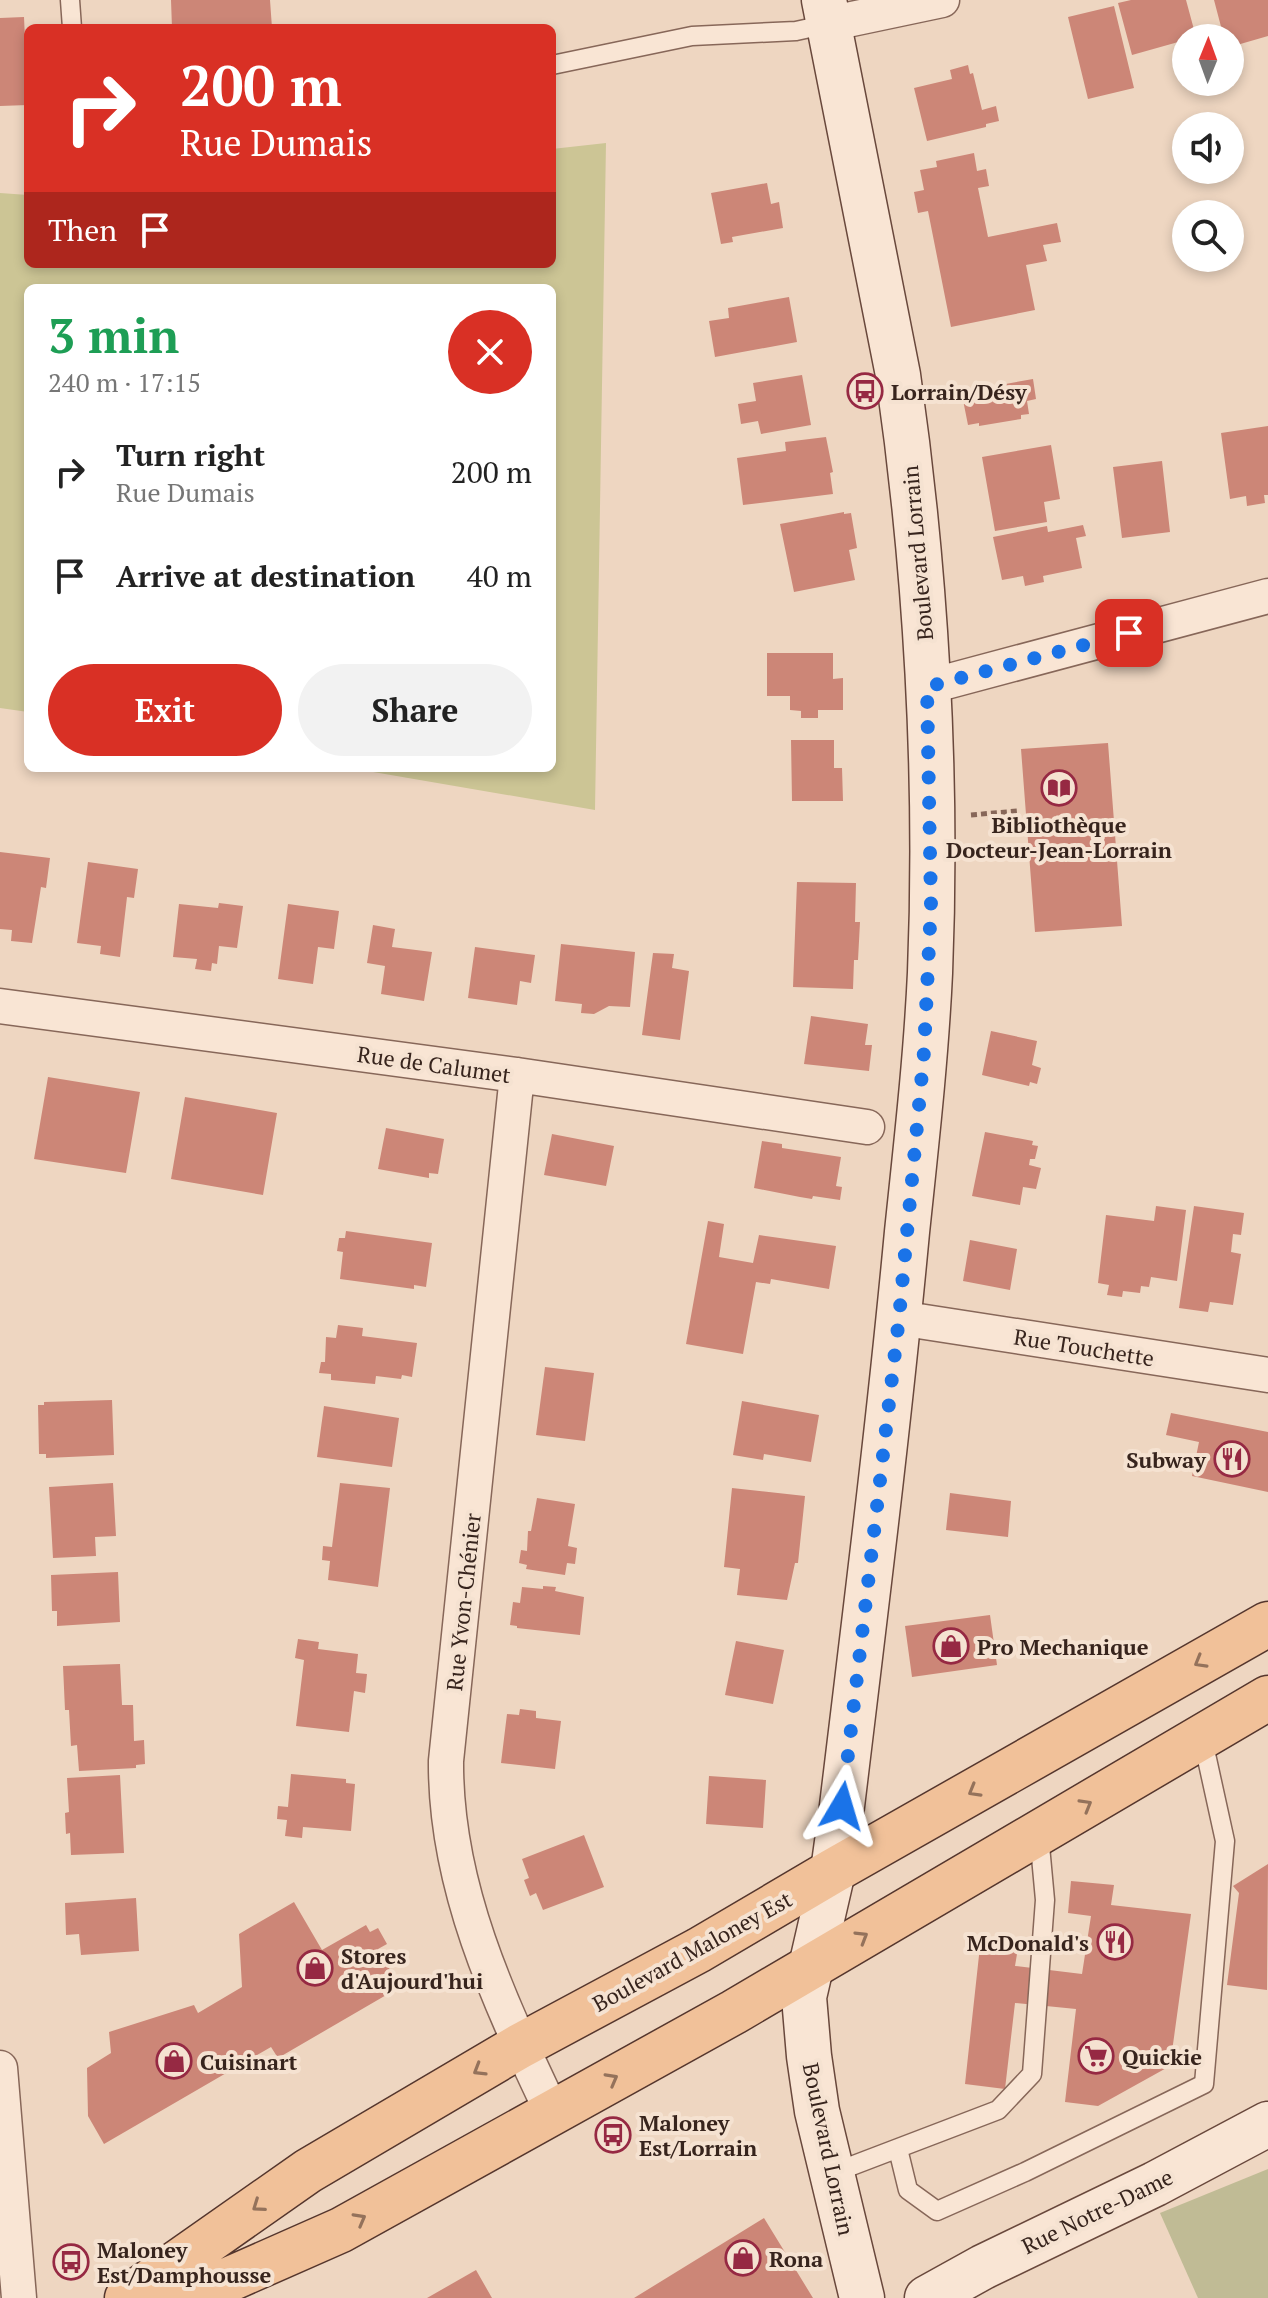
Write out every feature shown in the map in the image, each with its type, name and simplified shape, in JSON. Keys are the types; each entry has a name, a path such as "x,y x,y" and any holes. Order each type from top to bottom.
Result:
{"main road":[{"name":"Boulevard Lorrain","path":"826,12 898,375 916,518 930,780 930,972 899,1318 833,1871 804,1997 817,2111 862,2298"},
{"name":"Boulevard Maloney Est","path":"127,2298 308,2171 520,2046 699,1950 1268,1624"},
{"path":"187,2298 341,2230 809,1968 1268,1698"},
{"name":"Rue Notre-Dame","path":"927,2298 1268,2124"}],"street":[{"path":"826,12 942,0"},
{"path":"927,687 1268,596"},
{"name":"Rue de Calumet","path":"0,1006 517,1075 867,1127"},
{"name":"Rue Yvon-Chénier","path":"517,1075 446,1761 446,1802 460,1883 473,1930 520,2046 552,2112"},
{"name":"Rue Touchette","path":"899,1318 1268,1375"},
{"path":"0,2068 19,2298"}],"lane":[{"path":"70,0 72,24"},
{"path":"556,64 692,36 796,31 826,12"},
{"path":"898,2149 908,2190 937,2211 1025,2172 1204,2084 1225,1841 1202,1736"},
{"path":"832,2173 998,2110 1032,2074 1045,1900 1039,1833"}],"shaded area":[{"path":"606,143 595,810 373,772 556,772 556,284 24,284 24,711 0,708 0,193 24,195 24,268 556,268 556,149"},
{"path":"1268,2169 1268,2298 1198,2298 1160,2213"}],"building":[{"path":"171,0 270,0 272,24 172,24"},
{"path":"1131,0 1186,0 1192,24 1172,24 1172,44 1132,55 1118,3"},
{"path":"1214,0 1268,0 1268,36 1244,43 1244,24 1220,24"},
{"path":"1114,6 1134,88 1088,99 1068,17"},
{"path":"24,17 24,105 0,106 0,18"},
{"path":"968,65 982,110 996,106 999,121 927,141 914,88 952,79 950,70"},
{"path":"974,153 977,171 986,169 989,186 978,188 988,237 1057,223 1061,242 1043,245 1047,261 1026,265 1035,310 951,327 928,211 918,213 914,192 924,190 920,170 937,167 936,161"},
{"path":"767,183 771,204 779,202 783,228 732,237 733,242 721,244 711,193"},
{"path":"789,297 797,342 715,357 709,321 729,318 728,308"},
{"path":"802,375 811,425 761,434 758,421 741,424 738,404 756,401 753,383"},
{"path":"1033,379 1036,399 1027,401 1029,414 1021,415 1021,419 968,425 962,395 972,393 972,390"},
{"path":"1268,426 1268,495 1264,495 1265,503 1247,506 1246,496 1230,499 1221,433"},
{"path":"826,437 833,472 830,473 833,494 743,505 737,458 786,451 785,442"},
{"path":"1051,445 1060,499 1044,502 1047,522 995,531 982,457"},
{"path":"1162,461 1170,532 1122,538 1113,467"},
{"path":"851,513 857,548 849,550 855,580 794,592 780,524"},
{"path":"1083,525 1086,536 1076,538 1082,568 1043,576 1044,582 1025,586 1023,576 1002,580 993,537 1047,526 1048,532"},
{"path":"767,653 833,653 833,679 843,678 843,710 818,710 818,718 801,718 801,711 790,710 790,696 767,696"},
{"path":"791,740 834,740 834,768 842,768 843,801 792,801"},
{"path":"1108,743 1122,926 1035,932 1021,749"},
{"path":"0,852 50,858 46,888 41,887 32,943 11,941 12,930 0,929"},
{"path":"88,862 138,869 134,898 127,897 120,957 100,954 101,946 77,943"},
{"path":"797,882 856,883 855,922 860,922 853,989 793,987"},
{"path":"219,903 243,906 237,948 219,946 217,964 212,963 211,971 195,969 197,959 173,957 179,904 218,908"},
{"path":"288,904 339,911 334,949 318,947 313,984 278,979"},
{"path":"373,925 395,929 392,947 432,952 424,1001 381,994 385,966 367,963"},
{"path":"561,944 635,952 630,1007 609,1006 594,1014 581,1013 582,1004 555,1001"},
{"path":"475,947 535,955 531,983 520,981 517,1005 468,998"},
{"path":"653,953 674,954 672,968 689,971 680,1040 642,1035"},
{"path":"811,1016 868,1024 865,1045 872,1045 869,1071 804,1064"},
{"path":"991,1031 1037,1041 1032,1065 1041,1068 1037,1084 1030,1082 1029,1086 982,1075"},
{"path":"48,1077 140,1092 126,1173 34,1159"},
{"path":"185,1097 277,1113 263,1195 171,1179"},
{"path":"386,1128 444,1139 438,1174 429,1173 429,1178 378,1169"},
{"path":"985,1132 1033,1141 1032,1145 1038,1146 1035,1159 1030,1159 1029,1165 1041,1168 1036,1189 1023,1187 1020,1205 972,1196"},
{"path":"552,1134 614,1146 606,1186 544,1175"},
{"path":"762,1141 782,1144 782,1148 841,1157 836,1186 842,1187 840,1200 813,1196 812,1199 754,1188"},
{"path":"1156,1206 1186,1210 1177,1281 1151,1277 1149,1287 1141,1286 1140,1293 1123,1291 1122,1297 1107,1295 1109,1285 1098,1283 1106,1215 1154,1221"},
{"path":"1194,1206 1244,1213 1241,1235 1233,1234 1231,1252 1241,1254 1233,1305 1210,1302 1208,1312 1179,1308"},
{"path":"708,1221 724,1224 719,1257 753,1263 759,1235 836,1246 829,1289 771,1279 770,1284 756,1282 743,1354 686,1344"},
{"path":"346,1231 432,1243 426,1287 414,1285 414,1289 340,1279 343,1252 337,1251 339,1238 345,1238"},
{"path":"970,1240 1017,1249 1010,1290 963,1281"},
{"path":"338,1325 363,1328 362,1336 417,1343 412,1377 376,1376 375,1384 331,1380 331,1374 319,1373 321,1362 325,1362 326,1337 336,1338"},
{"path":"545,1367 594,1373 585,1441 536,1435"},
{"path":"112,1400 114,1455 46,1458 46,1454 39,1454 38,1405 44,1405 44,1402"},
{"path":"742,1401 819,1415 811,1462 764,1454 763,1460 733,1455"},
{"path":"324,1406 399,1418 392,1467 317,1457"},
{"name":"Subway","path":"1171,1413 1268,1432 1268,1492 1192,1476 1199,1442 1166,1435"},
{"path":"113,1483 116,1536 95,1537 96,1556 53,1558 49,1487"},
{"path":"340,1483 390,1488 378,1587 328,1580 330,1561 322,1560 323,1546 332,1547"},
{"path":"732,1488 805,1496 798,1563 795,1563 787,1600 737,1595 740,1569 724,1567"},
{"path":"950,1493 1011,1501 1008,1537 946,1530"},
{"path":"537,1498 575,1504 568,1546 577,1548 575,1564 567,1563 565,1575 526,1569 527,1565 519,1563 521,1550 527,1551 528,1531 531,1531"},
{"path":"118,1572 120,1622 57,1626 57,1611 52,1611 51,1575"},
{"path":"543,1586 556,1587 555,1591 584,1597 580,1635 510,1625 513,1602 520,1603 522,1587 543,1589"},
{"name":"Pro Mechanique","path":"990,1615 997,1665 912,1677 905,1626"},
{"path":"298,1639 319,1642 318,1649 358,1654 356,1673 367,1674 365,1693 354,1691 349,1732 296,1726 304,1660 295,1658"},
{"path":"736,1641 784,1650 773,1704 725,1695"},
{"path":"120,1664 122,1705 133,1705 134,1741 144,1740 145,1764 136,1765 136,1768 79,1771 77,1745 71,1746 69,1710 65,1710 63,1666"},
{"path":"520,1709 536,1711 536,1718 561,1721 555,1769 501,1763 507,1714 519,1715"},
{"path":"291,1774 346,1779 346,1783 355,1784 351,1831 303,1827 302,1838 285,1836 287,1820 277,1819 278,1806 288,1807"},
{"path":"120,1775 124,1853 71,1855 70,1833 66,1834 65,1813 69,1812 67,1778"},
{"path":"709,1776 766,1780 763,1828 706,1824"},
{"path":"584,1835 604,1887 543,1910 536,1893 530,1896 524,1880 529,1878 522,1859"},
{"path":"1268,1864 1267,1990 1227,1985 1239,1893 1233,1886"},
{"path":"1071,1881 1114,1885 1111,1905 1191,1914 1170,2066 1098,2106 1065,2102 1076,2009 1015,2003 1005,2089 965,2084 981,1937 1019,1942 1015,1966 1082,1974 1091,1916 1068,1913"},
{"path":"136,1898 139,1951 81,1955 79,1934 66,1935 65,1903"},
{"path":"294,1902 322,1950 366,1925 370,1932 378,1928 387,1944 378,1949 400,1987 278,2058 271,2047 104,2144 88,2116 87,2068 111,2053 109,2032 194,2005 198,2013 242,1987 239,1934"},
{"name":"Rona","path":"764,2218 813,2298 634,2298"},
{"path":"476,2270 492,2298 427,2298"}],"place":[{"name":"Lorrain/Désy","path":"865,391"},
{"name":"Bibliothèque Docteur-Jean-Lorrain","path":"1059,788"},
{"name":"Subway","path":"1232,1459"},
{"name":"Pro Mechanique","path":"951,1646"},
{"name":"McDonald's","path":"1115,1942"},
{"name":"Stores d'Aujourd'hui","path":"315,1968"},
{"name":"Quickie","path":"1096,2056"},
{"name":"Cuisinart","path":"174,2061"},
{"name":"Maloney Est/Lorrain","path":"613,2135"},
{"name":"Rona","path":"743,2258"},
{"name":"Maloney Est/Damphousse","path":"71,2262"}],"route":[{"path":"842,1806 899,1318 924,1052 931,905 927,687 1129,633"}]}
